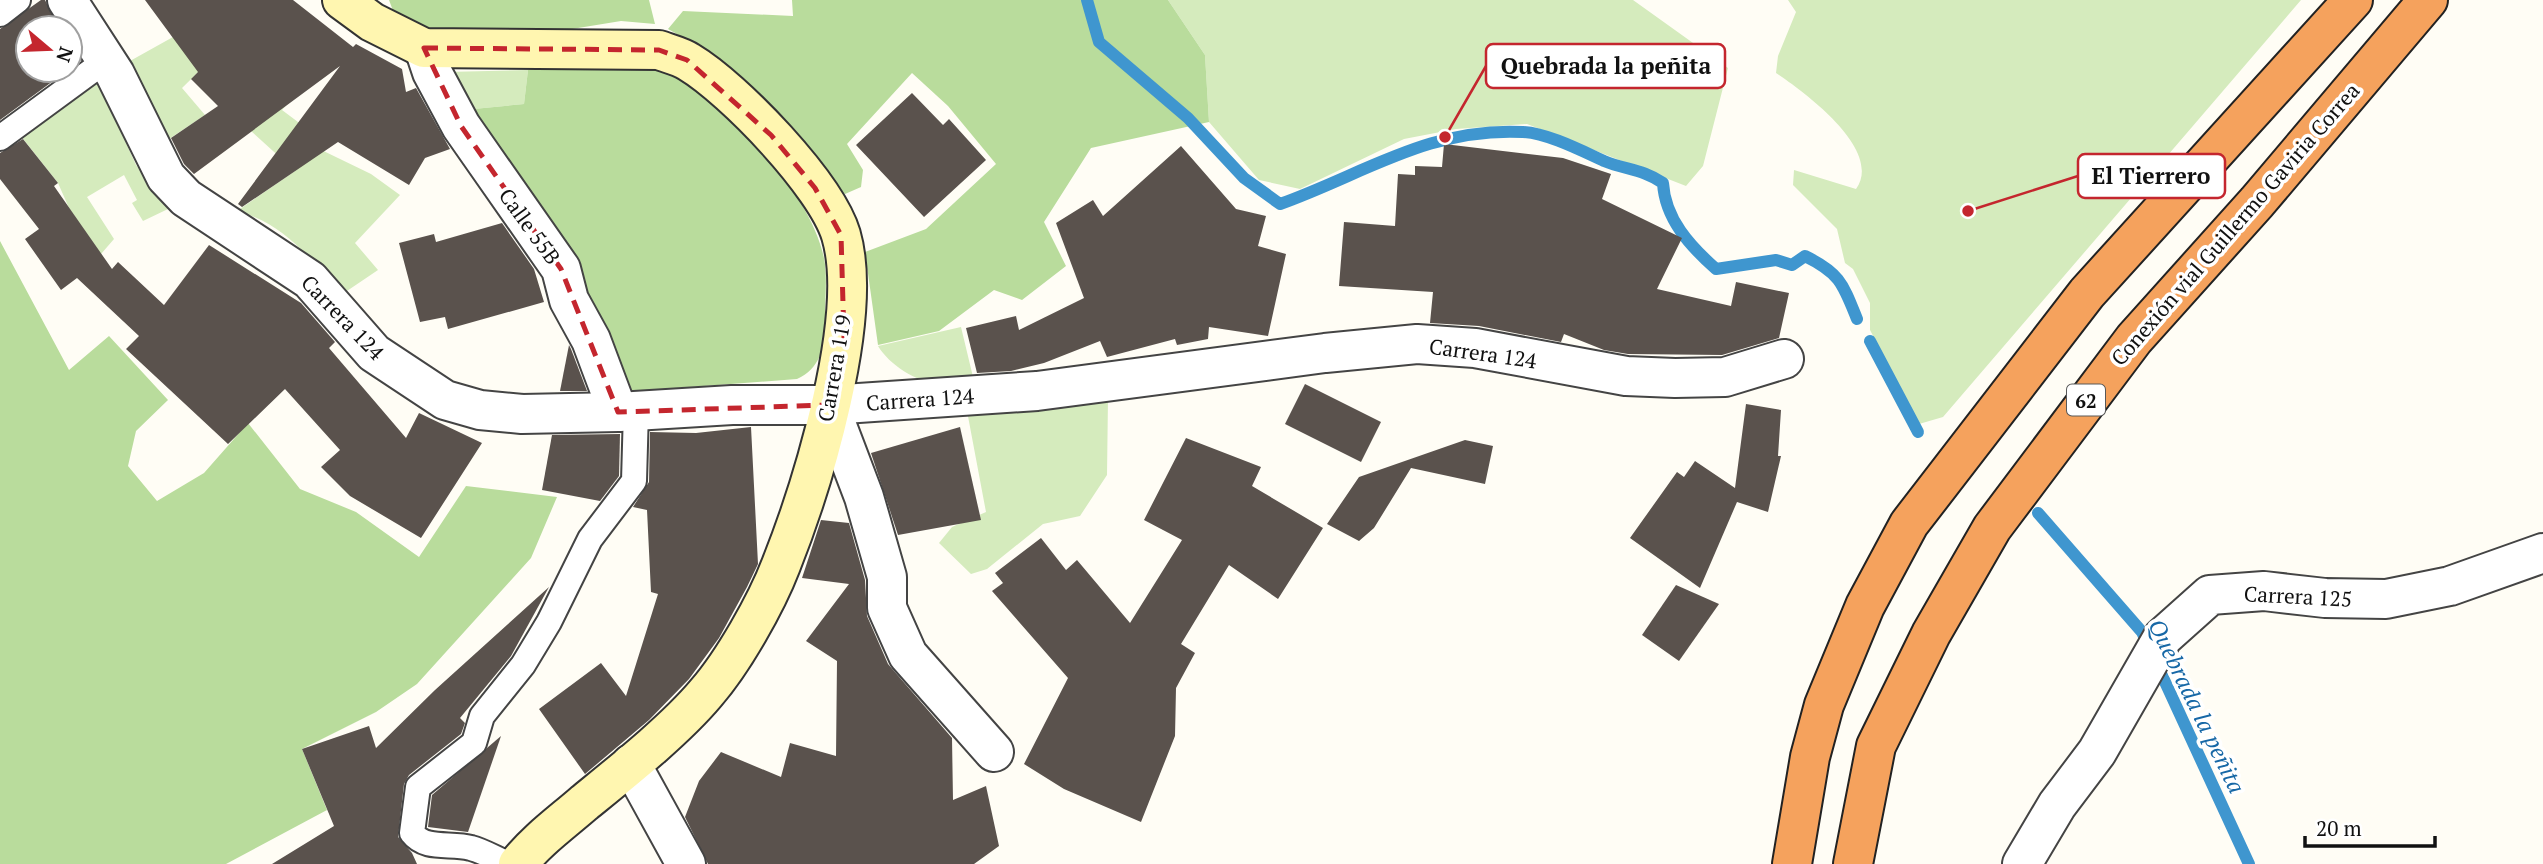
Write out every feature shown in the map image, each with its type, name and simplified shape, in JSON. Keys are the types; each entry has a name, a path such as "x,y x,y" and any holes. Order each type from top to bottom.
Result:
{"highway":[{"path":"1792,864 1810,757 1824,705 1865,606 1909,524 2087,293 2353,0"},
{"name":"Conexión vial Guillermo Gaviria Correa","path":"1853,864 1876,746 1931,634 1992,528 2134,339 2266,191 2428,0"}],"street":[{"name":"Carrera 124","path":"67,0 115,74 166,177 186,198 223,225 265,248 310,280 374,353 445,400 480,410 522,414 732,405 829,405 1037,391 1325,353 1417,344 1475,348 1626,376 1738,386 1783,359"},
{"name":"Carrera 119","path":"342,0 372,22 424,48 659,50 687,60 709,76 780,146 815,188 841,235 846,290 844,338 829,405 792,534 780,568 754,620 706,693 631,764 532,846 518,864"},
{"name":"Calle 55B","path":"424,48 432,72 461,127 561,269 569,300 627,411"},
{"path":"829,405 864,497 887,577 887,608 908,655 994,752"},
{"name":"Carrera 125","path":"2022,864 2057,805 2097,751 2163,637 2210,594 2264,591 2325,598 2386,599 2450,586 2543,553"},
{"path":"631,764 686,864"}],"lane":[{"path":"0,14 18,0"},
{"path":"0,138 105,61"},
{"path":"508,864 469,847 449,847 417,841 412,833 418,787 474,743 482,716 523,665 549,622 590,539 634,481 627,411"}],"highlighted area":[{"path":"424,48 659,50 687,60 771,135 815,188 841,235 844,338 829,405 618,412 561,269 461,126"}],"green space":[{"path":"389,0 649,0 655,24 621,21 523,37 426,32 395,16"},
{"path":"792,0 1168,0 1205,55 1209,122 1091,148 1044,222 1066,266 1022,300 994,290 939,331 878,345 865,252 926,229 996,164 948,106 912,73 847,144 863,170 861,187 845,194 830,184 707,51 668,29 683,11 793,16"},
{"path":"1168,0 1633,0 1728,68 1703,166 1686,186 1527,124 1456,129 1404,139 1300,189 1259,180 1209,122 1205,55"},
{"path":"1788,0 2301,0 1943,417 1919,424 1870,330 1870,303 1853,269 1845,263 1837,229 1793,185 1794,170 1856,189 1862,174 1859,157 1837,124 1776,73 1778,56 1796,12"},
{"path":"240,31 182,88 205,115 169,139 130,61 173,37"},
{"path":"550,63 627,63 657,69 694,88 743,130 766,155 805,211 818,238 825,264 823,345 817,361 805,374 797,379 624,392 463,110 524,104 528,70"},
{"path":"528,70 524,104 463,110 445,72"},
{"path":"95,74 136,165 168,209 143,221 132,203 137,200 124,175 87,197 114,239 101,254 69,208 58,183 17,131"},
{"path":"307,83 282,110 310,131 307,143 371,174 400,195 355,243 378,270 341,295 319,268 282,233 269,224 237,211 295,171 251,131"},
{"path":"0,241 69,370 109,336 168,400 136,431 128,466 157,501 204,473 248,423 300,489 356,512 419,557 466,486 557,497 531,558 417,684 376,712 302,749 327,810 226,864 0,864"},
{"path":"961,327 973,377 956,381 930,382 912,376 896,366 878,346"},
{"path":"1108,398 1107,475 1080,516 1043,524 987,569 971,574 939,543 952,527 986,512 967,411"}],"building":[{"path":"45,0 52,14 21,14"},
{"path":"145,0 293,0 353,47 356,44 402,69 406,92 416,88 450,149 425,158 409,185 338,142 242,207 238,204 340,66 194,174 184,164 171,138 218,106 191,79 198,72"},
{"path":"14,19 14,84 49,84 0,120 0,29"},
{"path":"912,93 943,125 949,119 986,160 924,217 856,145"},
{"path":"23,139 58,183 54,186 112,269 118,262 164,305 209,245 301,303 335,342 329,348 406,438 419,413 482,443 421,538 350,496 321,467 340,450 285,389 228,444 126,349 139,336 77,278 61,290 25,239 39,229 0,179 0,153"},
{"path":"1444,144 1563,158 1611,174 1602,199 1682,238 1657,289 1731,306 1736,282 1789,293 1779,338 1722,355 1628,354 1604,350 1564,334 1561,342 1479,326 1430,323 1433,292 1339,286 1344,222 1395,226 1398,174 1415,175 1415,166 1442,167"},
{"path":"1181,146 1236,209 1266,216 1258,246 1286,254 1268,336 1209,327 1208,339 1177,345 1175,339 1107,357 1100,341 1044,363 1011,371 977,373 966,328 1016,316 1019,330 1084,298 1056,223 1093,200 1103,216"},
{"path":"502,223 534,269 544,302 448,329 445,317 420,322 399,243 434,234 436,242"},
{"path":"569,345 571,349 587,391 560,391"},
{"path":"1305,384 1381,422 1361,462 1285,424"},
{"path":"1746,404 1781,410 1778,456 1781,456 1768,512 1737,502 1700,588 1630,538 1677,472 1684,477 1695,461 1735,488"},
{"path":"751,427 758,564 747,587 719,638 689,679 649,720 585,774 539,709 601,663 626,696 658,594 651,592 647,510 633,507 649,482 650,432 696,433"},
{"path":"960,427 981,520 898,535 871,453"},
{"path":"620,434 619,476 600,501 542,490 552,435"},
{"path":"1186,438 1261,467 1252,486 1323,528 1278,599 1229,565 1181,644 1195,653 1176,688 1175,736 1141,822 1064,789 1024,764 1068,678 992,591 1003,583 995,573 1041,538 1066,570 1077,560 1130,623 1182,540 1144,520"},
{"path":"1465,440 1493,446 1485,484 1411,468 1374,528 1359,541 1327,524 1359,477"},
{"path":"821,520 849,523 865,580 867,616 888,664 952,738 953,800 986,786 999,846 974,864 708,864 685,817 699,781 721,752 781,777 790,743 836,756 837,661 806,641 849,584 802,578"},
{"path":"1676,585 1719,604 1679,661 1642,635"},
{"path":"549,587 511,656 460,718 465,723 461,734 409,775 404,784 398,837 412,853 417,864 272,864 334,826 302,749 369,726 376,748 435,690"},
{"path":"501,736 468,832 428,827 432,795"}],"waterway":[{"name":"Quebrada la peñita","path":"1087,0 1099,42 1188,118 1244,178 1280,204 1427,145 1489,132 1532,133 1648,175 1663,183 1668,208 1680,231 1716,269 1776,260 1792,265 1805,256 1817,262 1839,281 1857,319"},
{"name":"Quebrada la peñita","path":"1870,341 1918,432"},
{"name":"Quebrada la peñita","path":"2038,513 2142,632 2249,864"}],"place":[{"name":"Quebrada la peñita","path":"1445,137"},
{"name":"El Tierrero","path":"1968,211"}]}
